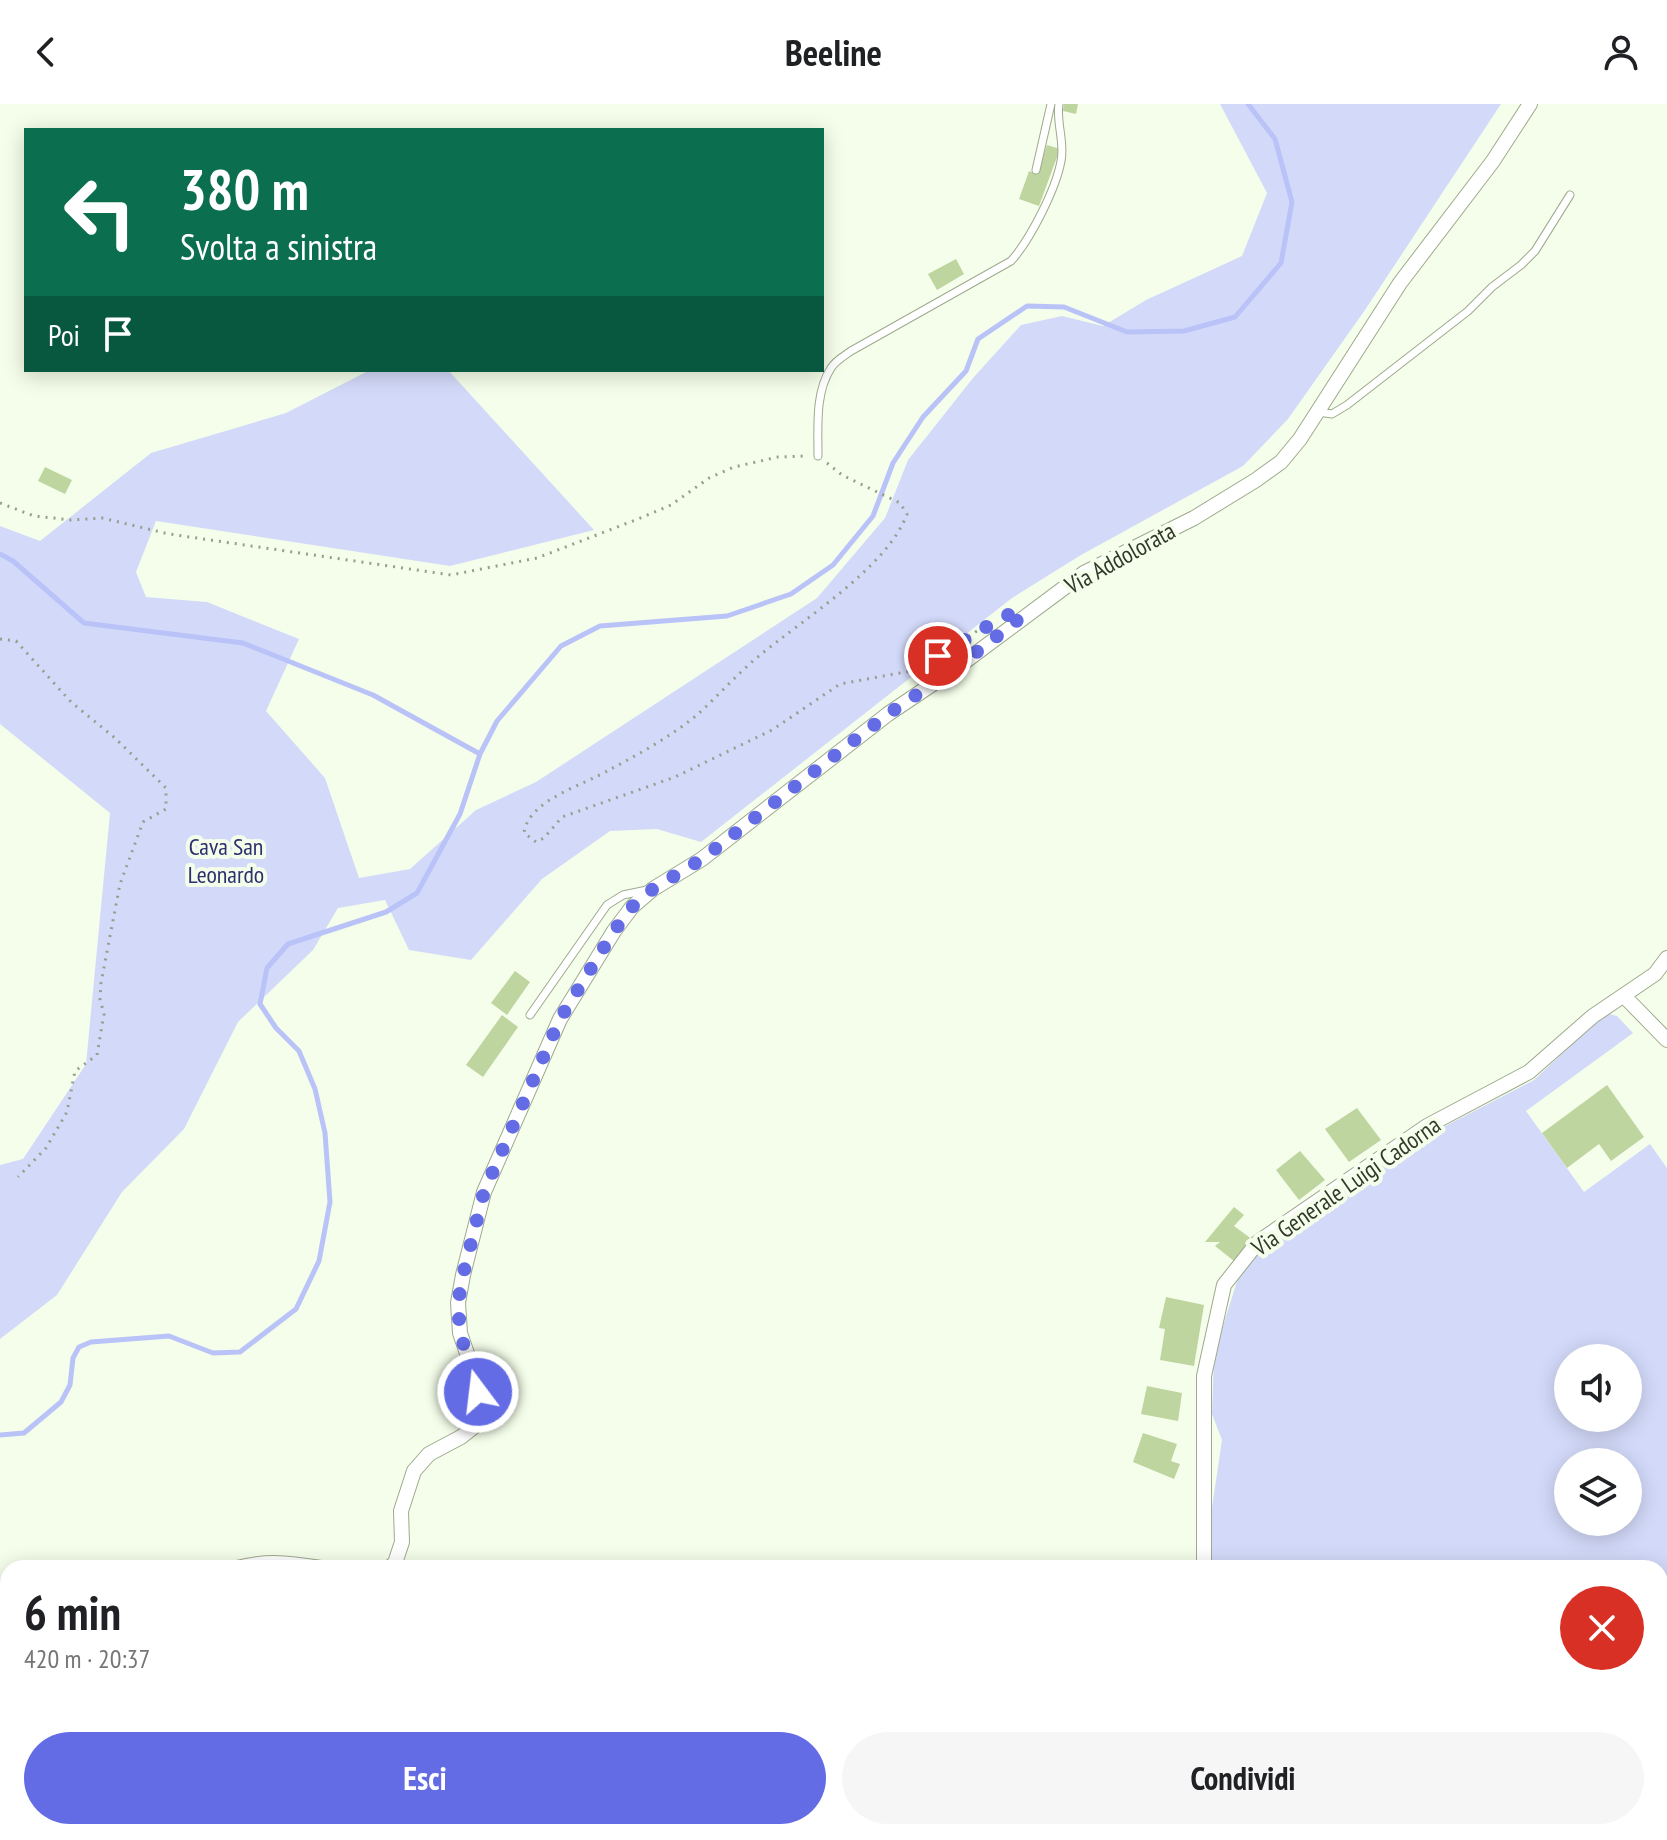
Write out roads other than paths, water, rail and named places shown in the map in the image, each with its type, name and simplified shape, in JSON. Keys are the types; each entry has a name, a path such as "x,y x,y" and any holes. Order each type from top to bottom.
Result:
{"street":[{"name":"Via Addolorata","path":"396,1560 402,1542 401,1511 414,1471 429,1454 475,1426 481,1410 474,1374 460,1333 458,1303 484,1192 560,1019 632,907 653,889 702,859 888,714 955,669 1084,573 1194,518 1281,462 1318,412 1400,283 1493,161 1530,104"},
{"name":"Via Generale Luigi Cadorna","path":"1204,1560 1204,1376 1224,1285 1244,1257 1258,1242 1427,1126 1529,1072 1593,1016 1655,974 1667,958"},
{"path":"1624,996 1667,1040"}],"lane":[{"path":"1036,170 1051,104"},
{"path":"818,456 823,385 832,365 851,351 1011,261 1024,246 1039,219 1061,161 1059,104"},
{"path":"1318,412 1332,414 1347,405 1468,311 1535,251 1570,195"},
{"path":"530,1015 607,905 623,895 653,889"}],"waterway":[{"name":"Cava San Leonardo","path":"0,1435 24,1433 61,1402 70,1385 73,1358 79,1347 91,1342 169,1336 213,1353 240,1352 296,1309 319,1261 330,1202 325,1133 315,1089 299,1051 276,1028 260,1004 267,968 288,944 386,912 417,893 460,814 480,754 497,721 561,646 600,626 727,616 791,594 833,565 873,516 893,463 923,417 966,371 978,339 1027,306 1064,307 1127,332 1184,331 1235,317 1281,263 1292,202 1275,139 1248,104"},
{"path":"0,554 13,561 84,623 243,643 373,695 480,754"}]}
